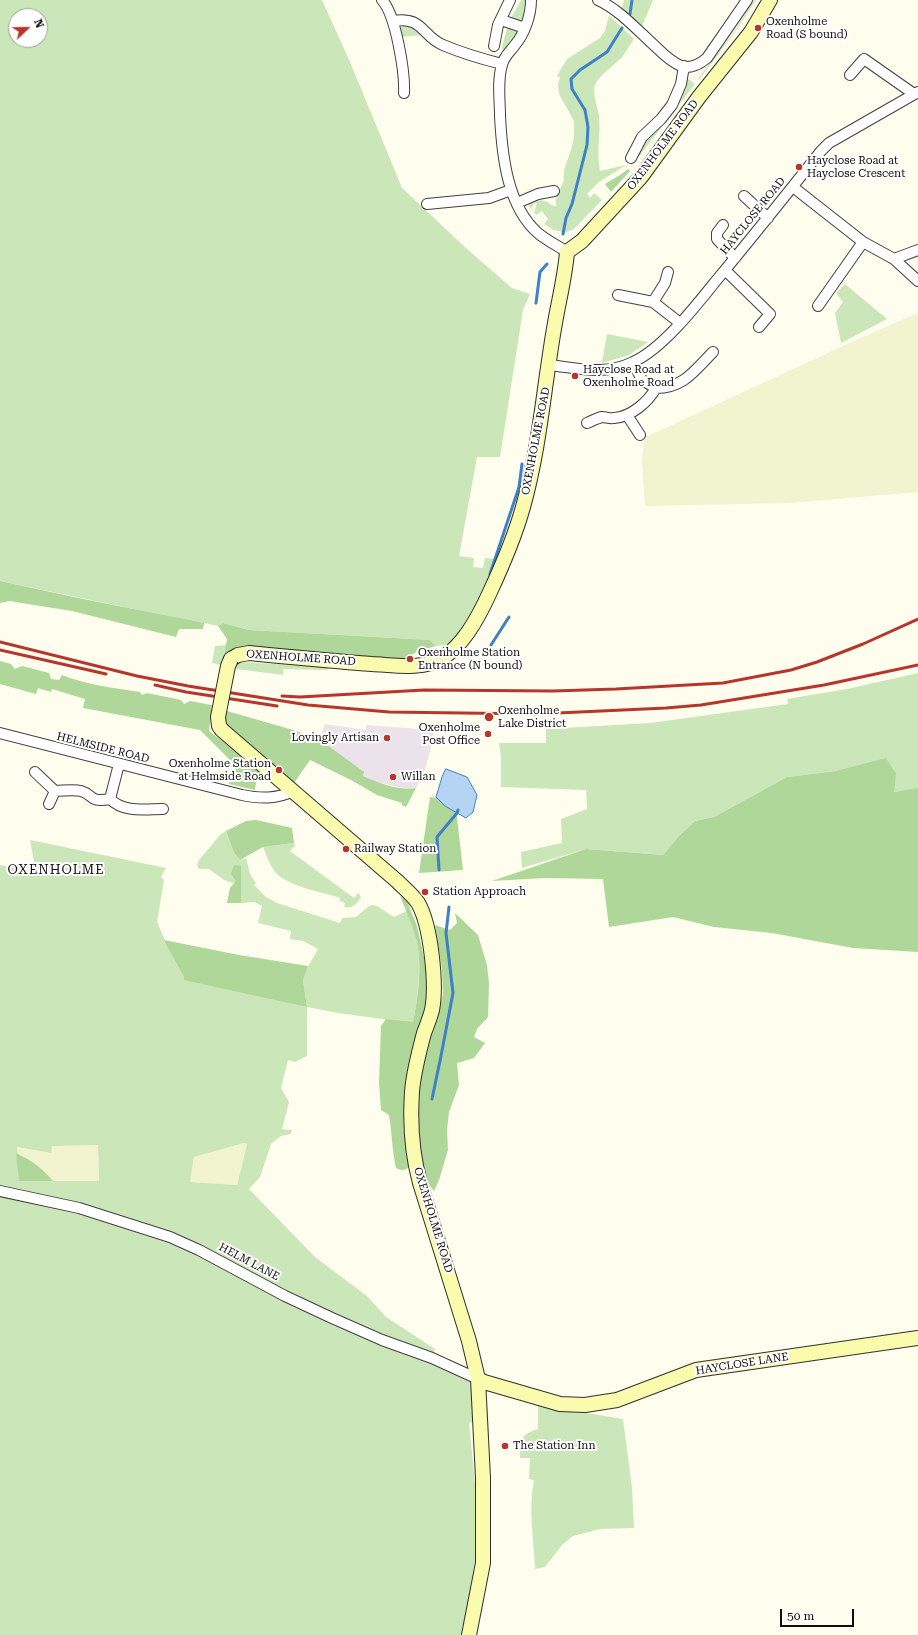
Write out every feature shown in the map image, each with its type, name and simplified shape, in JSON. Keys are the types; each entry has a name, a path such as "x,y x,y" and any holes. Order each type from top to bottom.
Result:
{"main road":[{"name":"OXENHOLME ROAD","path":"468,1635 483,1563 483,1478 480,1406 478,1379 469,1341 418,1176 412,1136 412,1092 424,1035 432,1011 434,994 431,951 424,917 417,903 408,891 222,730 219,726 218,717 228,666 231,659 238,655 249,653 344,662 416,665 435,662 455,648 478,616 494,584 518,524 527,490 549,366 554,324 566,269 567,252 582,241 636,183 699,97 751,32 770,0"},
{"name":"HAYCLOSE LANE","path":"478,1379 560,1404 585,1406 617,1400 696,1370 918,1338"}],"street":[{"path":"382,0 393,21 404,77 404,94"},
{"path":"494,46 501,20 510,0"},
{"path":"531,0 531,8 519,40 506,56 502,64 500,95 501,127 505,160 511,190 524,215 538,233 567,252"},
{"path":"605,1 664,54 684,66 698,64 707,58 747,0"},
{"path":"393,21 406,20 414,22 440,45 502,64"},
{"path":"501,20 524,28"},
{"name":"HAYCLOSE ROAD","path":"549,366 599,371 616,368 633,362 651,350 680,324 768,218 820,151 829,143 916,93 864,59 850,75"},
{"path":"631,158 642,137 661,119 675,99 681,84 684,66"},
{"path":"793,187 863,242 894,259 918,281"},
{"path":"427,204 489,198 511,190"},
{"path":"517,203 538,194 554,191"},
{"path":"744,196 768,218"},
{"path":"723,225 717,233 718,239 735,258"},
{"path":"818,306 863,242"},
{"path":"894,259 918,250"},
{"name":"HAYCLOSE ROAD","path":"725,270 770,314 759,327"},
{"path":"653,302 665,283 668,272"},
{"path":"618,295 653,302 680,324"},
{"path":"633,362 642,380 656,388 668,388 687,379 713,352"},
{"path":"587,422 602,417 614,418 627,415 652,396 656,388"},
{"path":"627,415 640,434"},
{"name":"HELMSIDE ROAD","path":"0,733 258,798 278,797 294,791"},
{"path":"110,799 119,764"},
{"path":"35,772 54,791 81,791 94,800 100,801 110,799"},
{"path":"49,804 54,791"},
{"path":"110,799 115,804 130,809 163,810"},
{"name":"HELM LANE","path":"0,1191 79,1208 170,1237 228,1264 286,1296 332,1318 382,1340 432,1358 478,1379"}],"shaded area":[{"path":"325,724 366,730 366,725 432,730 434,736 425,770 416,788 409,789 376,782 362,776 319,739"}],"green space":[{"path":"0,0 322,0 350,62 402,188 467,249 512,288 530,294 523,310 500,457 477,457 459,556 474,558 473,567 483,568 485,558 498,559 483,599 454,640 446,645 436,646 430,640 249,630 223,623 218,626 204,623 203,629 193,628 152,613 0,581"},
{"path":"521,0 526,0 521,23 510,20"},
{"path":"624,0 653,0 642,26 622,8"},
{"path":"754,0 756,0 735,32 699,80 698,79 734,32"},
{"path":"609,15 634,39 621,59 601,76 596,83 594,95 599,123 599,164 600,171 626,165 599,182 587,194 590,198 594,193 602,200 574,229 565,233 555,231 544,224 548,219 542,211 536,215 534,213 537,203 534,203 531,209 528,204 542,200 556,206 556,199 564,180 564,170 572,147 574,121 559,94 558,84 560,77 557,76 567,59 600,38 605,31"},
{"path":"404,25 411,25 423,35 400,37 399,30"},
{"path":"508,25 516,30 517,34 503,51 502,47"},
{"path":"686,77 695,84 633,164 637,150 664,123 671,112"},
{"path":"628,169 630,171 611,192 605,184"},
{"path":"845,284 887,319 841,343 835,313 843,302 836,293"},
{"path":"918,313 918,492 788,503 645,506 642,462 644,438 858,339"},
{"path":"607,334 648,342 629,355 602,363"},
{"path":"0,581 204,623 203,629 179,629 176,637 72,611 9,601 0,603"},
{"path":"223,623 249,630 430,640 436,646 418,651 405,659 365,657 224,657 227,639 218,626"},
{"path":"227,645 221,665 212,663 215,646"},
{"path":"0,661 11,664 15,669 22,666 49,673 51,679 59,680 62,675 91,684 140,692 142,695 147,693 181,700 184,704 190,701 212,705 209,731 262,771 256,782 255,790 229,784 234,764 200,730 83,708 85,699 52,689 51,692 38,688 36,694 0,684"},
{"path":"241,662 327,667 328,670 283,669 283,675 236,669 235,666"},
{"path":"918,673 918,789 893,792 836,771 787,777 714,817 695,821 678,837 663,855 586,849 522,868 521,852 562,843 561,819 587,809 586,790 501,787 501,758 499,743 546,743 546,729 650,723 788,704 787,699 847,689"},
{"path":"227,711 319,739 364,772 363,776 375,781 389,786 409,789 416,788 406,807 402,805 402,803 377,795 351,780 310,760 294,783 226,725"},
{"path":"886,758 896,774 894,792 918,788 918,952 853,948 772,933 714,927 673,917 609,927 603,879 545,878 492,881 586,849 663,855 678,837 695,821 714,817 787,777 836,771"},
{"path":"430,797 455,800 463,870 419,873"},
{"path":"256,820 292,828 294,843 263,847 240,860 234,853 226,831 246,821"},
{"path":"226,831 234,853 240,860 246,858 250,874 256,883 254,885 266,897 277,903 340,923 342,918 356,917 369,906 373,905 394,917 407,911 416,938 419,966 419,981 413,1023 338,1013 307,1007 303,980 305,972 318,949 303,941 290,939 291,931 258,923 262,906 254,902 241,903 241,886 224,880 209,869 199,869 197,865 199,860 220,835"},
{"path":"30,840 166,868 161,877 164,880 157,922 170,952 184,977 307,1007 307,1056 295,1062 288,1060 281,1088 289,1102 282,1129 292,1130 291,1134 281,1136 271,1144 260,1177 249,1189 315,1257 367,1296 386,1317 435,1349 433,1355 472,1379 475,1421 469,1423 483,1563 469,1635 0,1635 0,865 36,872","holes":["244,1143 247,1144 237,1185 190,1182 194,1157","98,1145 99,1181 19,1181 17,1147 51,1153 52,1146"]},
{"path":"294,843 295,846 290,851 354,898 359,893 361,898 356,904 352,907 344,907 345,903 340,901 340,898 304,888 285,880 278,875 273,869 263,847"},
{"path":"234,865 241,866 241,903 227,903 230,888 236,881 231,874"},
{"path":"400,896 407,901 417,926 428,975 427,1005 412,1050 408,1075 410,1165 406,1169 402,1170 396,1168 389,1115 381,1110 379,1083 381,1026 386,1019 413,1022 418,993 419,962 417,942"},
{"path":"455,913 478,935 487,965 489,983 488,1017 477,1029 474,1037 485,1043 474,1058 457,1063 459,1085 449,1112 447,1130 448,1150 434,1191 427,1182 420,1156 418,1108 420,1069 438,1017 443,994 442,969 435,925 450,930 457,923"},
{"path":"164,940 239,955 308,966 303,980 307,1007 184,980 184,977"},
{"path":"244,1143 247,1144 237,1185 190,1182 194,1157"},
{"path":"98,1145 99,1182 19,1181 16,1147 51,1153 51,1146"},
{"path":"16,1153 27,1158 45,1172 53,1181 19,1181"},
{"path":"538,1405 623,1419 632,1488 634,1528 600,1529 573,1536 562,1545 545,1567 535,1569 531,1513 534,1480 529,1479 530,1458 520,1458 522,1439 527,1434 538,1429"}],"water":[{"path":"446,769 467,777 477,795 473,812 466,818 445,806 436,797"}],"waterway":[{"path":"630,14 632,0"},
{"path":"563,234 566,218 572,204 587,145 588,127 585,110 572,89 571,79 580,70 607,52 622,28"},
{"path":"536,303 540,272 547,264"},
{"path":"492,575 490,574 519,487 522,464"},
{"path":"491,645 509,617"},
{"path":"439,870 437,837 458,810"},
{"path":"432,1099 453,993 446,933 449,907"}],"railway":[{"path":"282,696 300,697 424,690 553,691 723,683 791,670 817,662 863,644 918,619"},
{"path":"0,642 137,676 188,686 308,705 389,712 536,714 701,705 824,685 918,665"},
{"path":"0,650 106,674"},
{"path":"155,685 186,692 277,706"}],"place":[{"name":"Oxenholme Road (S bound)","path":"758,28"},
{"name":"Hayclose Road at Hayclose Crescent","path":"799,167"},
{"name":"Hayclose Road at Oxenholme Road","path":"575,376"},
{"name":"Oxenholme Station Entrance (N bound)","path":"410,659"},
{"name":"Oxenholme Lake District","path":"489,717"},
{"name":"Oxenholme Post Office","path":"488,734"},
{"name":"Lovingly Artisan","path":"387,738"},
{"name":"Oxenholme Station at Helmside Road","path":"279,770"},
{"name":"Willan","path":"393,777"},
{"name":"Railway Station","path":"346,849"},
{"name":"Station Approach","path":"425,892"},
{"name":"The Station Inn","path":"505,1446"}],"district":[{"name":"OXENHOLME","path":"56,870"}]}
